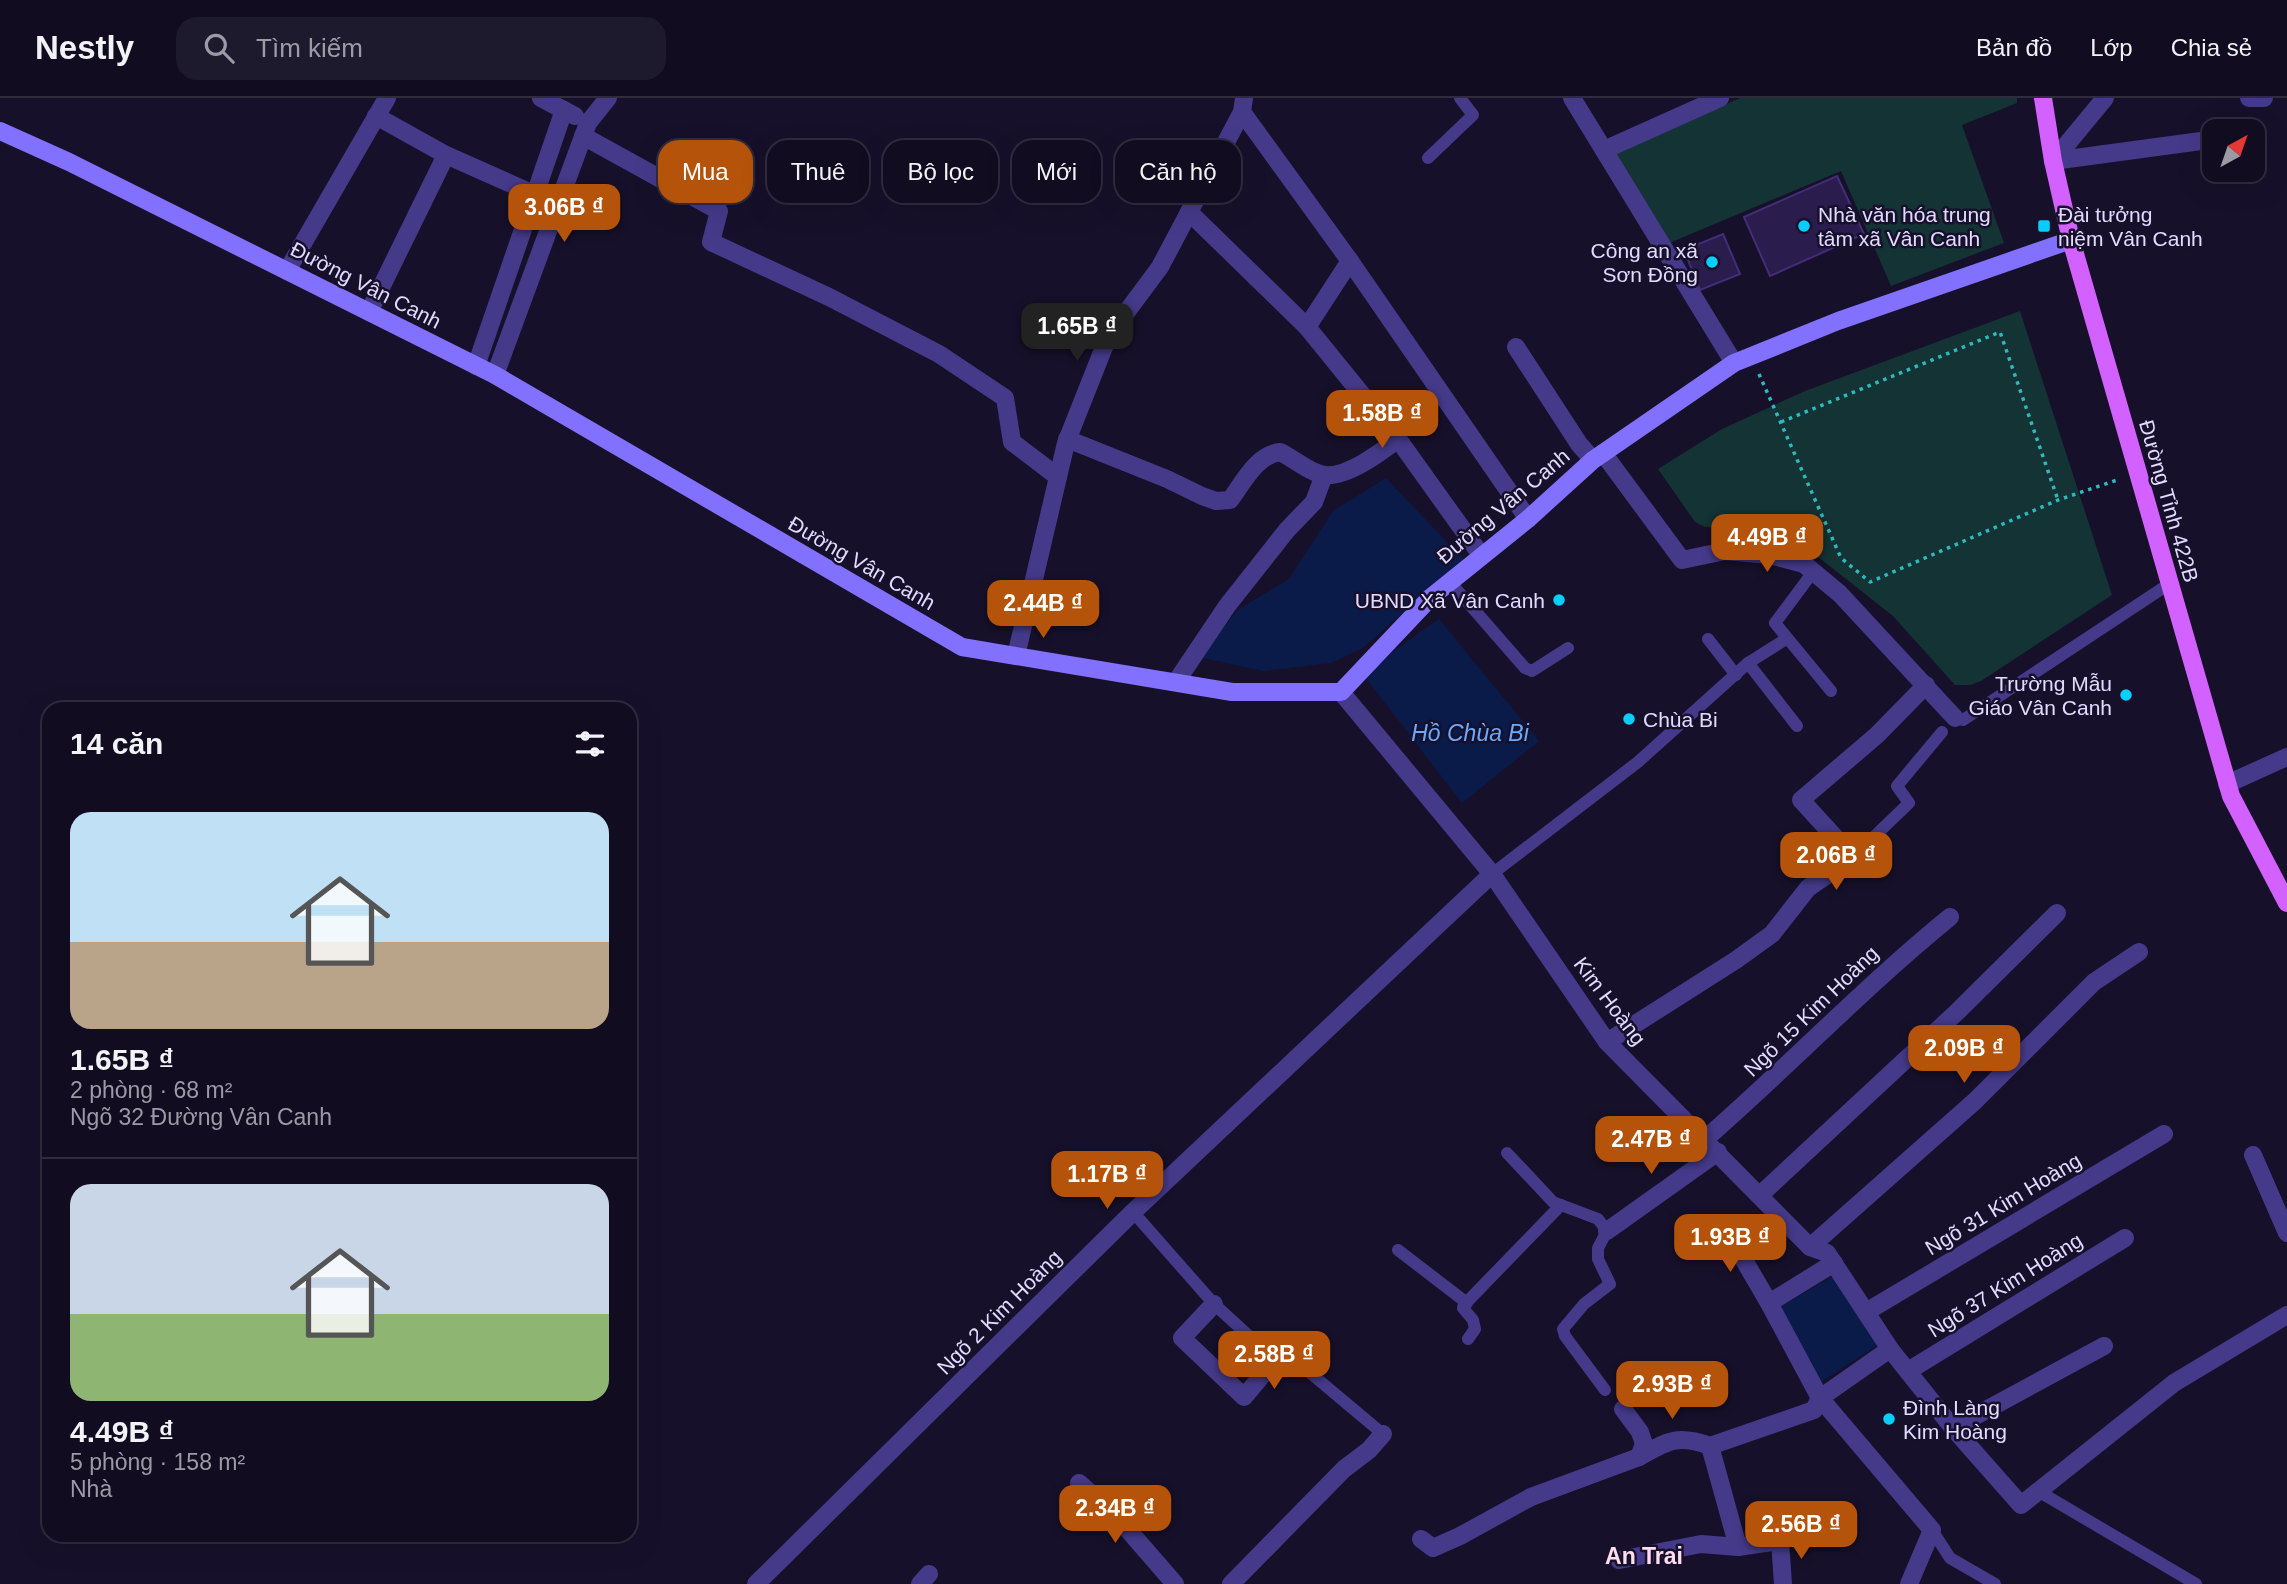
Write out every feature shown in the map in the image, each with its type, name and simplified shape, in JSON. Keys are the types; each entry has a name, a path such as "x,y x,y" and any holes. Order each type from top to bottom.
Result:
{"main road":[{"name":"Đường Tỉnh 422B","path":"2043,98 2053,161 2071,240 2227,784 2287,903"}],"street":[{"path":"287,271 387,98"},
{"path":"541,98 564,110 586,130 719,211 711,242 829,297 939,354 1005,398 1012,442 1058,477"},
{"path":"495,375 586,130 608,98"},
{"path":"1572,98 1734,363"},
{"path":"1604,150 1720,98"},
{"path":"2053,161 2105,98"},
{"path":"2249,98 2264,98"},
{"path":"1016,656 1067,439 1108,337 1160,267 1243,105 1528,519"},
{"path":"476,366 564,110"},
{"path":"376,116 446,155 536,195"},
{"name":"Đường Vân Canh","path":"0,131 69,162 495,375 962,647 1233,692 1341,692 1430,598 1528,519 1598,456 1734,363 1838,321 2071,240"},
{"path":"2053,161 2201,141"},
{"path":"369,312 446,155"},
{"path":"1189,212 1307,327 1398,439 1481,555"},
{"path":"1307,327 1350,261"},
{"path":"1516,347 1579,444 1598,456 1682,560 1725,551 1752,553 1804,564 1840,594 1955,718"},
{"path":"1067,439 1202,496 1224,502 1230,500 1262,459 1274,453 1280,452 1324,475 1366,462 1398,439"},
{"path":"1176,682 1227,606 1287,530 1314,502 1324,475"},
{"path":"1607,1041 1736,960 1772,934 1808,888 1853,857 1801,800 1877,735 1926,685"},
{"name":"Kim Hoàng","path":"1341,692 1492,874 1607,1041 1810,1247 1827,1253 1890,1349 1953,1428 2021,1505 2038,1491"},
{"path":"2227,784 2287,757"},
{"name":"Ngõ 2 Kim Hoàng","path":"756,1584 1133,1212 1492,874"},
{"path":"1760,1195 1957,1012 2057,913"},
{"name":"Ngõ 15 Kim Hoàng","path":"1607,1231 1711,1146 1888,968 1950,917"},
{"path":"1810,1247 1975,1101 2094,982 2139,952"},
{"name":"Ngõ 31 Kim Hoàng","path":"1866,1312 2164,1134"},
{"path":"2253,1155 2287,1233"},
{"path":"1712,1227 1741,1255 1820,1398 1932,1530 1909,1584"},
{"name":"Ngõ 37 Kim Hoàng","path":"1908,1371 2125,1238"},
{"path":"1769,1303 1834,1263"},
{"path":"1214,1304 1182,1338 1244,1397 1275,1360"},
{"path":"2038,1491 2174,1383 2287,1315"},
{"path":"1953,1428 2104,1346"},
{"path":"1421,1539 1433,1548 1531,1497 1682,1438 1710,1446 1814,1410 1820,1398 1890,1349"},
{"path":"1623,1409 1640,1432 1644,1444 1639,1457"},
{"path":"1231,1584 1335,1477 1358,1456 1369,1450 1383,1434"},
{"path":"1710,1446 1738,1547"},
{"path":"1079,1483 1117,1517 1175,1584"},
{"path":"1619,1560 1701,1544 1738,1547 1780,1541 1783,1584"}],"lane":[{"path":"1428,158 1473,115 1460,98"},
{"path":"1813,572 1775,623 1831,691"},
{"path":"1450,582 1525,668 1532,671 1542,667 1568,648"},
{"path":"1955,718 1963,720 2169,584"},
{"path":"1708,639 1736,675"},
{"path":"1492,874 1638,762 1748,663 1786,639"},
{"path":"1748,663 1797,726"},
{"path":"1853,857 1909,803 1897,786 1942,732"},
{"path":"1507,1153 1553,1202 1598,1219 1607,1231 1598,1248 1598,1259 1610,1284 1584,1304 1563,1329 1605,1390"},
{"path":"1468,1339 1475,1329 1473,1320 1463,1308 1561,1205"},
{"path":"1133,1212 1214,1304 1275,1360 1290,1356 1383,1434"},
{"path":"1398,1250 1467,1303"},
{"path":"2038,1491 2196,1584"},
{"path":"1932,1530 1950,1558 1995,1584"}],"path":[{"path":"1781,422 2000,332 2058,500"},
{"path":"1751,356 1841,558 1870,582 2058,500 2137,474"}],"green space":[{"path":"1740,98 2017,98 2017,103 1962,125 2004,243 1891,286 1841,171 1667,244 1615,154"},
{"path":"2020,311 2112,595 1981,681 1970,685 1955,685 1893,616 1794,538 1776,532 1705,527 1695,522 1658,469 1722,429 1805,391"}],"water":[{"path":"1386,478 1463,559 1363,648 1331,663 1264,671 1203,658 1212,640 1239,609 1289,579 1333,511"},
{"name":"Hồ Chùa Bi","path":"1439,619 1539,741 1462,803 1362,673"},
{"path":"1833,1276 1878,1345 1818,1384 1775,1310"}],"building":[{"name":"Nhà văn hóa trung tâm xã Vân Canh","path":"1837,176 1864,234 1770,276 1744,217"},
{"name":"Công an xã Sơn Đồng","path":"1723,234 1740,274 1700,290 1684,250"}],"place":[{"name":"Nhà văn hóa trung tâm xã Vân Canh","path":"1804,226"},
{"name":"Đài tưởng niệm Vân Canh","path":"2044,226"},
{"name":"Công an xã Sơn Đồng","path":"1712,262"},
{"name":"UBND Xã Vân Canh","path":"1559,600"},
{"name":"Trường Mẫu Giáo Vân Canh","path":"2126,695"},
{"name":"Chùa Bi","path":"1629,719"},
{"name":"Đình Làng Kim Hoàng","path":"1889,1419"}],"district":[{"name":"An Trai","path":"1644,1556"}]}
